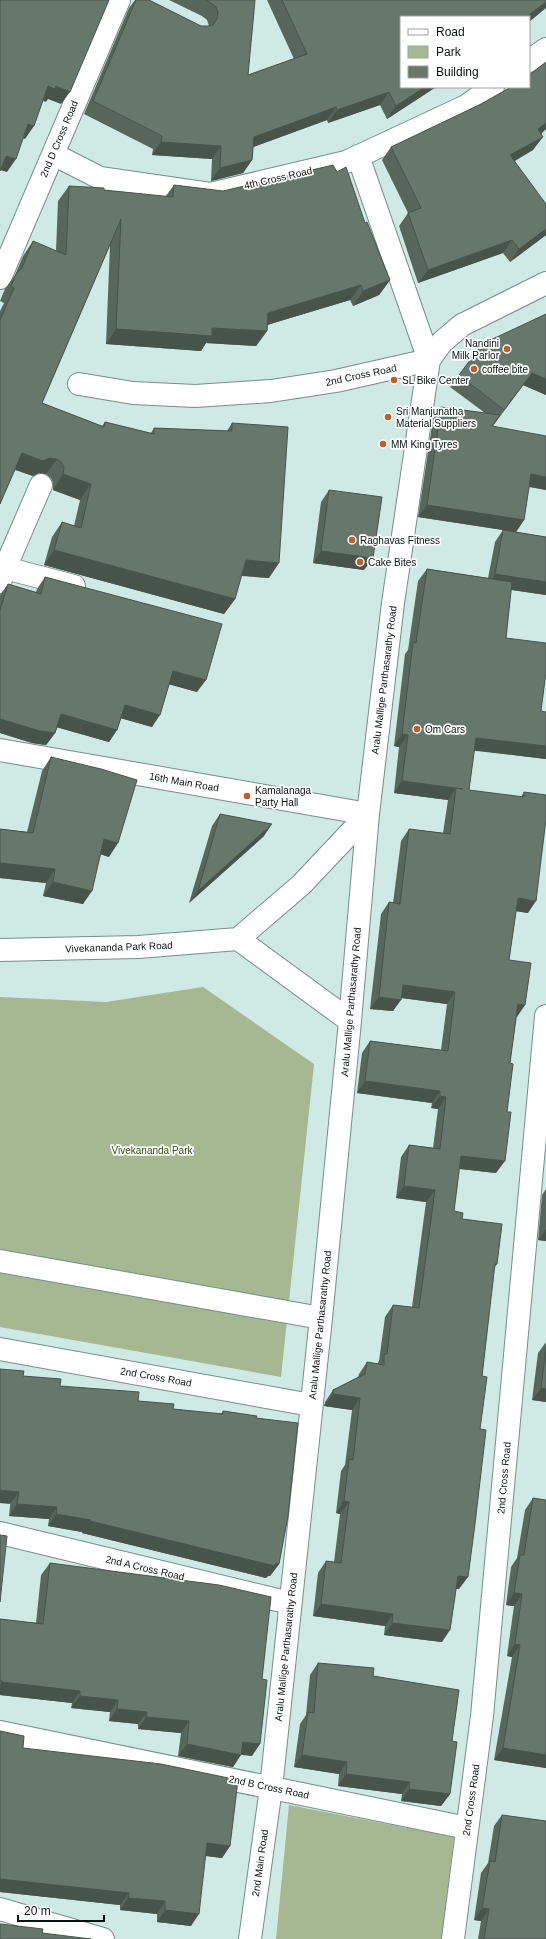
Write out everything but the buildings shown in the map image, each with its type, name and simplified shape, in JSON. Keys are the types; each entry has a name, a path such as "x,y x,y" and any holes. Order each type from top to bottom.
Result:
{"street":[{"name":"2nd D Cross Road","path":"0,278 5,249 53,154 119,0"},
{"path":"530,60 546,49"},
{"name":"4th Cross Road","path":"53,154 100,178 210,194 346,162 466,106 492,88"},
{"path":"358,156 429,360"},
{"name":"Aralu Mallige Parthasarathy Road","path":"271,1788 350,1021 368,814 393,602 429,360 442,342 462,325 546,283"},
{"name":"2nd Cross Road","path":"79,384 133,392 188,396 233,394 271,391 336,381 429,360"},
{"path":"41,485 3,575 96,592"},
{"name":"16th Main Road","path":"0,750 368,814"},
{"path":"350,1021 238,939 301,886 368,814"},
{"name":"Vivekananda Park Road","path":"0,950 138,947 238,939"},
{"name":"2nd Cross Road","path":"453,1939 482,1716 546,1016"},
{"path":"0,1261 320,1318"},
{"name":"2nd Cross Road","path":"0,1349 311,1405"},
{"name":"2nd A Cross Road","path":"0,1533 290,1603"},
{"name":"2nd B Cross Road","path":"0,1732 467,1828"},
{"name":"2nd Main Road","path":"250,1939 271,1788"},
{"path":"0,1909 103,1939"}],"green space":[{"name":"Vivekananda Park","path":"203,987 314,1064 281,1377 0,1327 0,997 106,1002"},
{"path":"289,1805 454,1837 442,1939 276,1939"}],"place":[{"name":"Nandini Milk Parlor","path":"507,349"},
{"name":"coffee bite","path":"474,369"},
{"name":"SL Bike Center","path":"394,380"},
{"name":"Sri Manjunatha Material Suppliers","path":"388,417"},
{"name":"MM King Tyres","path":"383,444"},
{"name":"Raghavas Fitness","path":"352,540"},
{"name":"Cake Bites","path":"360,562"},
{"name":"Om Cars","path":"417,729"},
{"name":"Kamalanaga Party Hall","path":"247,796"}]}
